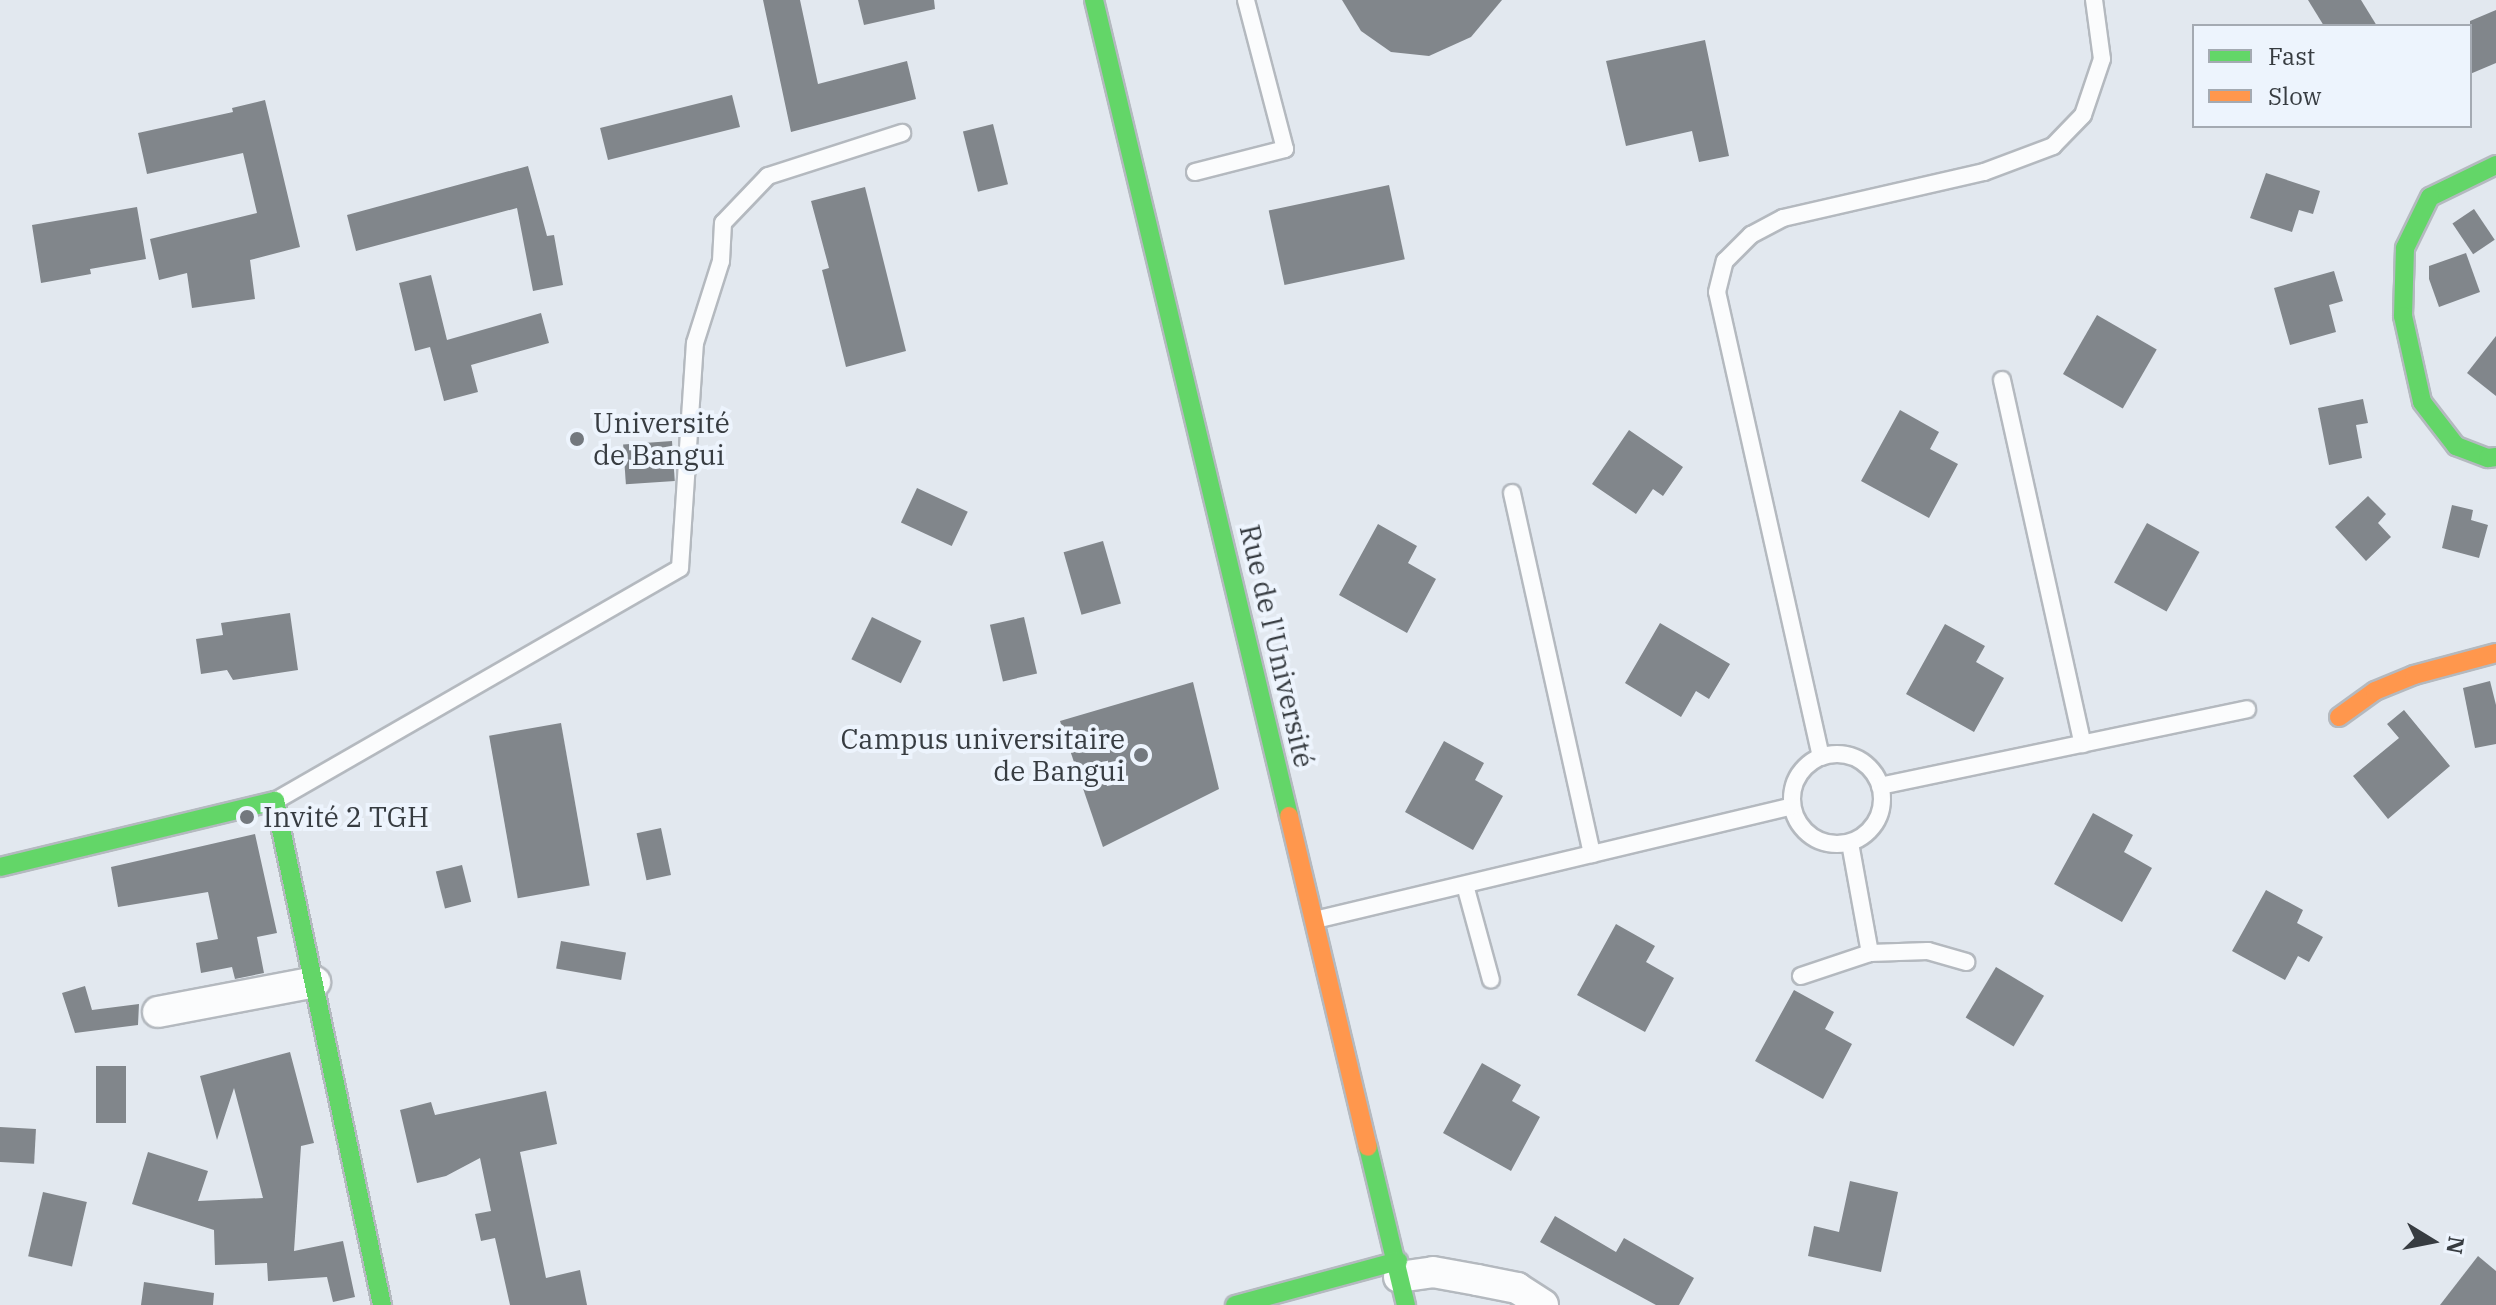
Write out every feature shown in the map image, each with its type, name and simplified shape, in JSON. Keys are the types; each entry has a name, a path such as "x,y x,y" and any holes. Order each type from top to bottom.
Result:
{"street":[{"name":"Rue de l'Université","path":"1094,0 1401,1281"},
{"path":"2496,165 2478,171 2430,197 2405,248 2403,316 2422,402 2456,446 2488,458 2496,457"},
{"path":"2339,717 2375,691 2414,675 2496,653"},
{"path":"0,867 207,820 275,801 382,1305"},
{"path":"158,1012 315,982"},
{"path":"1235,1305 1401,1281 1433,1272 1517,1288 1543,1305"}],"lane":[{"path":"1195,172 1285,149 1246,0"},
{"path":"1821,757 1717,292 1725,261 1751,235 1783,218 1984,172 2053,146 2083,115 2102,59 2094,0"},
{"path":"275,801 680,568 695,343 721,261 723,223 768,176 902,133"},
{"path":"2002,380 2083,744"},
{"path":"1512,493 1592,854"},
{"path":"1880,786 2247,709"},
{"path":"1842,754 1859,759 1872,770 1880,786 1879,817 1868,833 1850,843 1830,845 1811,837 1798,823 1792,806 1793,788 1803,769 1821,757 1842,754"},
{"path":"1314,921 1792,806"},
{"path":"1850,843 1870,953"},
{"path":"1465,885 1491,980"},
{"path":"1801,976 1870,953 1928,951 1966,962"}],"building":[{"path":"763,0 800,0 818,84 907,61 916,99 791,132"},
{"path":"858,0 934,0 935,9 864,25"},
{"path":"1342,0 1502,0 1471,37 1429,56 1391,52 1361,31"},
{"path":"2308,0 2361,0 2376,24 2323,24"},
{"path":"2496,10 2496,63 2472,73 2472,24 2470,21"},
{"path":"1705,40 1729,156 1699,162 1692,131 1626,146 1606,61"},
{"path":"732,95 740,127 608,160 600,128"},
{"path":"265,100 300,247 250,260 255,299 192,308 187,273 159,280 150,239 257,213 243,153 147,174 138,133 233,112 232,108"},
{"path":"993,124 1008,184 978,192 963,131"},
{"path":"528,166 547,236 554,235 563,285 533,291 517,208 356,251 347,215"},
{"path":"2266,173 2320,191 2313,214 2299,210 2292,232 2250,218"},
{"path":"1389,185 1405,259 1284,285 1269,211"},
{"path":"865,187 906,351 846,367 822,270 829,268 811,201"},
{"path":"137,207 146,259 90,269 91,274 41,283 32,225"},
{"path":"2474,209 2495,240 2473,254 2452,224"},
{"path":"2466,253 2480,292 2439,307 2429,279 2429,266"},
{"path":"2334,271 2343,301 2329,305 2336,332 2290,345 2274,288"},
{"path":"431,275 447,340 541,313 549,343 471,365 478,392 444,401 430,347 415,351 399,283"},
{"path":"2097,315 2157,350 2123,408 2063,374"},
{"path":"2496,336 2496,396 2467,373"},
{"path":"2363,399 2368,423 2356,425 2362,458 2329,465 2318,408"},
{"path":"1900,410 1939,432 1930,449 1958,464 1929,518 1861,481"},
{"path":"1629,430 1683,467 1663,496 1653,489 1636,514 1592,484"},
{"path":"672,441 675,481 626,484 623,444"},
{"path":"917,488 968,512 952,546 901,522"},
{"path":"2368,496 2386,514 2378,523 2391,537 2366,561 2335,527"},
{"path":"2452,505 2473,510 2471,520 2488,525 2479,558 2442,548"},
{"path":"2147,523 2199,552 2167,612 2114,582"},
{"path":"1378,524 1417,546 1408,563 1436,579 1407,633 1339,595"},
{"path":"1103,541 1121,603 1082,615 1064,552"},
{"path":"290,613 298,670 233,680 227,670 201,674 196,639 223,635 221,623"},
{"path":"872,617 921,641 901,683 851,659"},
{"path":"1024,617 1037,674 1003,681 990,625"},
{"path":"1660,623 1730,664 1709,699 1696,691 1681,717 1625,683"},
{"path":"1945,624 1985,646 1976,662 2004,678 1974,732 1906,694"},
{"path":"2490,681 2496,705 2496,744 2475,748 2463,688"},
{"name":"Campus universitaire de Bangui","path":"1193,682 1219,789 1103,847 1060,721"},
{"path":"2404,710 2450,766 2388,819 2353,776 2399,738 2387,724"},
{"path":"561,723 590,885 518,898 489,736"},
{"path":"1444,741 1484,763 1475,780 1503,796 1473,850 1405,812"},
{"path":"2093,813 2133,835 2124,852 2152,868 2122,922 2054,884"},
{"path":"661,828 671,875 647,880 637,833"},
{"path":"255,834 277,933 257,937 264,973 235,979 232,967 201,973 196,943 218,939 208,892 118,907 111,867"},
{"path":"462,865 471,902 445,908 436,872"},
{"path":"2266,890 2303,910 2297,923 2323,937 2309,962 2298,956 2285,980 2232,951"},
{"path":"1616,924 1655,946 1646,962 1674,978 1645,1032 1577,995"},
{"path":"561,941 626,952 621,980 556,969"},
{"path":"1996,967 2044,996 2014,1046 1966,1018"},
{"path":"85,986 92,1010 139,1004 138,1025 75,1033 62,993"},
{"path":"1794,990 1834,1012 1825,1029 1852,1044 1823,1099 1755,1061"},
{"path":"290,1052 314,1143 301,1146 294,1251 343,1241 355,1297 333,1302 327,1277 268,1281 267,1263 215,1265 214,1230 132,1204 148,1152 208,1171 198,1201 263,1198 234,1088 217,1140 200,1076"},
{"path":"1482,1063 1521,1085 1512,1101 1540,1117 1511,1171 1443,1133"},
{"path":"96,1066 126,1066 126,1123 96,1123"},
{"path":"546,1091 557,1144 520,1152 546,1278 580,1270 587,1305 510,1305 495,1238 481,1241 475,1214 491,1211 480,1158 446,1176 417,1183 400,1110 431,1102 435,1115"},
{"path":"0,1127 36,1129 34,1164 0,1162"},
{"path":"1850,1181 1898,1192 1881,1272 1808,1256 1814,1226 1839,1232"},
{"path":"43,1192 87,1202 72,1266 28,1256"},
{"path":"1555,1216 1616,1252 1624,1238 1694,1278 1679,1305 1656,1305 1540,1242"},
{"path":"2478,1256 2496,1271 2496,1305 2440,1305"},
{"path":"144,1282 214,1293 213,1305 141,1305"}],"traffic: fast":[{"path":"1094,0 1289,816"},
{"path":"2496,165 2430,197 2405,248 2403,316 2422,402 2456,446 2488,458 2496,457"},
{"path":"0,867 275,801 382,1305"},
{"path":"1368,1147 1406,1305"},
{"path":"1235,1305 1398,1261"}],"traffic: slow":[{"path":"2339,717 2375,691 2414,675 2496,653"},
{"path":"1289,816 1368,1147"}],"place":[{"name":"Université de Bangui","path":"577,439"},
{"name":"Campus universitaire de Bangui","path":"1141,755"},
{"name":"Invité 2 TGH","path":"247,817"}]}
